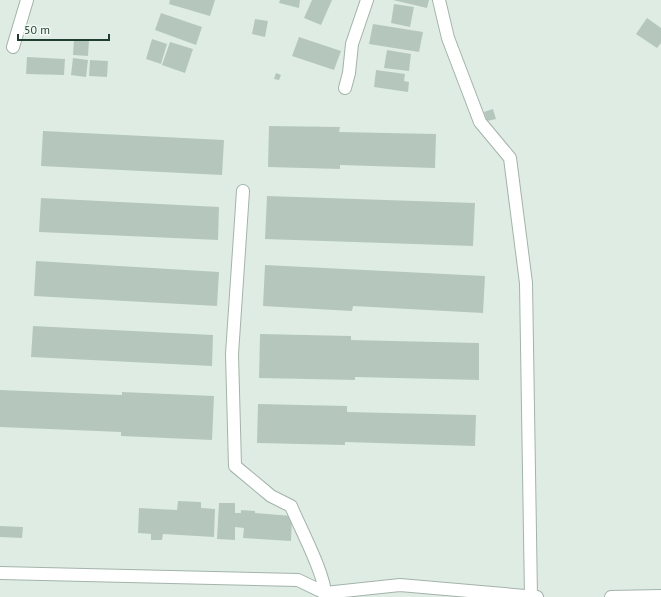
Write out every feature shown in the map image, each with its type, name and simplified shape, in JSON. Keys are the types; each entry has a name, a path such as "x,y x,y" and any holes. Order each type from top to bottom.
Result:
{"street":[{"path":"13,47 27,0"},
{"path":"345,88 349,73 352,44 367,0"},
{"path":"439,0 448,38 480,122 510,158 526,283 531,597"},
{"path":"243,191 232,354 235,466 271,496 291,506 321,575 325,595"},
{"path":"0,573 298,580 325,595 400,585 537,597"},
{"path":"612,597 661,596"}],"building":[{"path":"170,0 215,0 210,16 169,4"},
{"path":"280,0 300,0 299,8 279,3"},
{"path":"312,0 332,0 321,25 304,18"},
{"path":"393,0 429,0 427,8"},
{"path":"394,4 414,7 410,27 391,23"},
{"path":"161,13 202,27 196,45 155,30"},
{"path":"647,18 661,28 661,43 657,48 636,34"},
{"path":"255,19 268,21 265,37 252,34"},
{"path":"373,24 423,32 419,52 369,44"},
{"path":"299,37 341,51 334,70 292,56"},
{"path":"74,39 89,40 88,56 73,55"},
{"path":"152,39 167,44 161,64 146,59"},
{"path":"170,42 193,49 185,73 162,65"},
{"path":"387,50 411,54 409,71 384,68"},
{"path":"27,57 65,59 64,75 26,74"},
{"path":"73,58 88,60 86,77 71,75"},
{"path":"90,60 108,61 107,77 89,76"},
{"path":"376,70 405,74 404,81 409,82 408,92 374,87"},
{"path":"276,73 281,75 279,80 274,79"},
{"path":"493,109 496,119 487,121 484,112"},
{"path":"269,126 340,127 339,132 436,134 435,168 340,165 340,169 268,167"},
{"path":"43,131 224,140 222,175 41,166"},
{"path":"267,196 475,203 473,246 265,239"},
{"path":"41,198 219,207 218,240 39,232"},
{"path":"36,261 219,272 217,306 34,296"},
{"path":"265,265 485,276 483,313 353,306 352,311 263,306"},
{"path":"33,326 213,335 212,366 31,357"},
{"path":"260,334 351,336 351,340 479,343 479,380 355,377 355,380 259,378"},
{"path":"0,390 122,395 122,392 214,396 212,440 121,436 121,432 0,427"},
{"path":"258,404 347,406 347,412 476,415 475,446 345,442 345,445 257,443"},
{"path":"178,501 201,502 201,508 215,509 214,537 163,534 162,540 151,540 151,534 138,533 139,508 177,510"},
{"path":"219,503 235,503 235,513 241,513 241,510 255,511 255,513 292,516 291,541 243,538 244,528 235,527 235,540 217,539"},
{"path":"0,526 23,527 22,538 0,537"}]}
